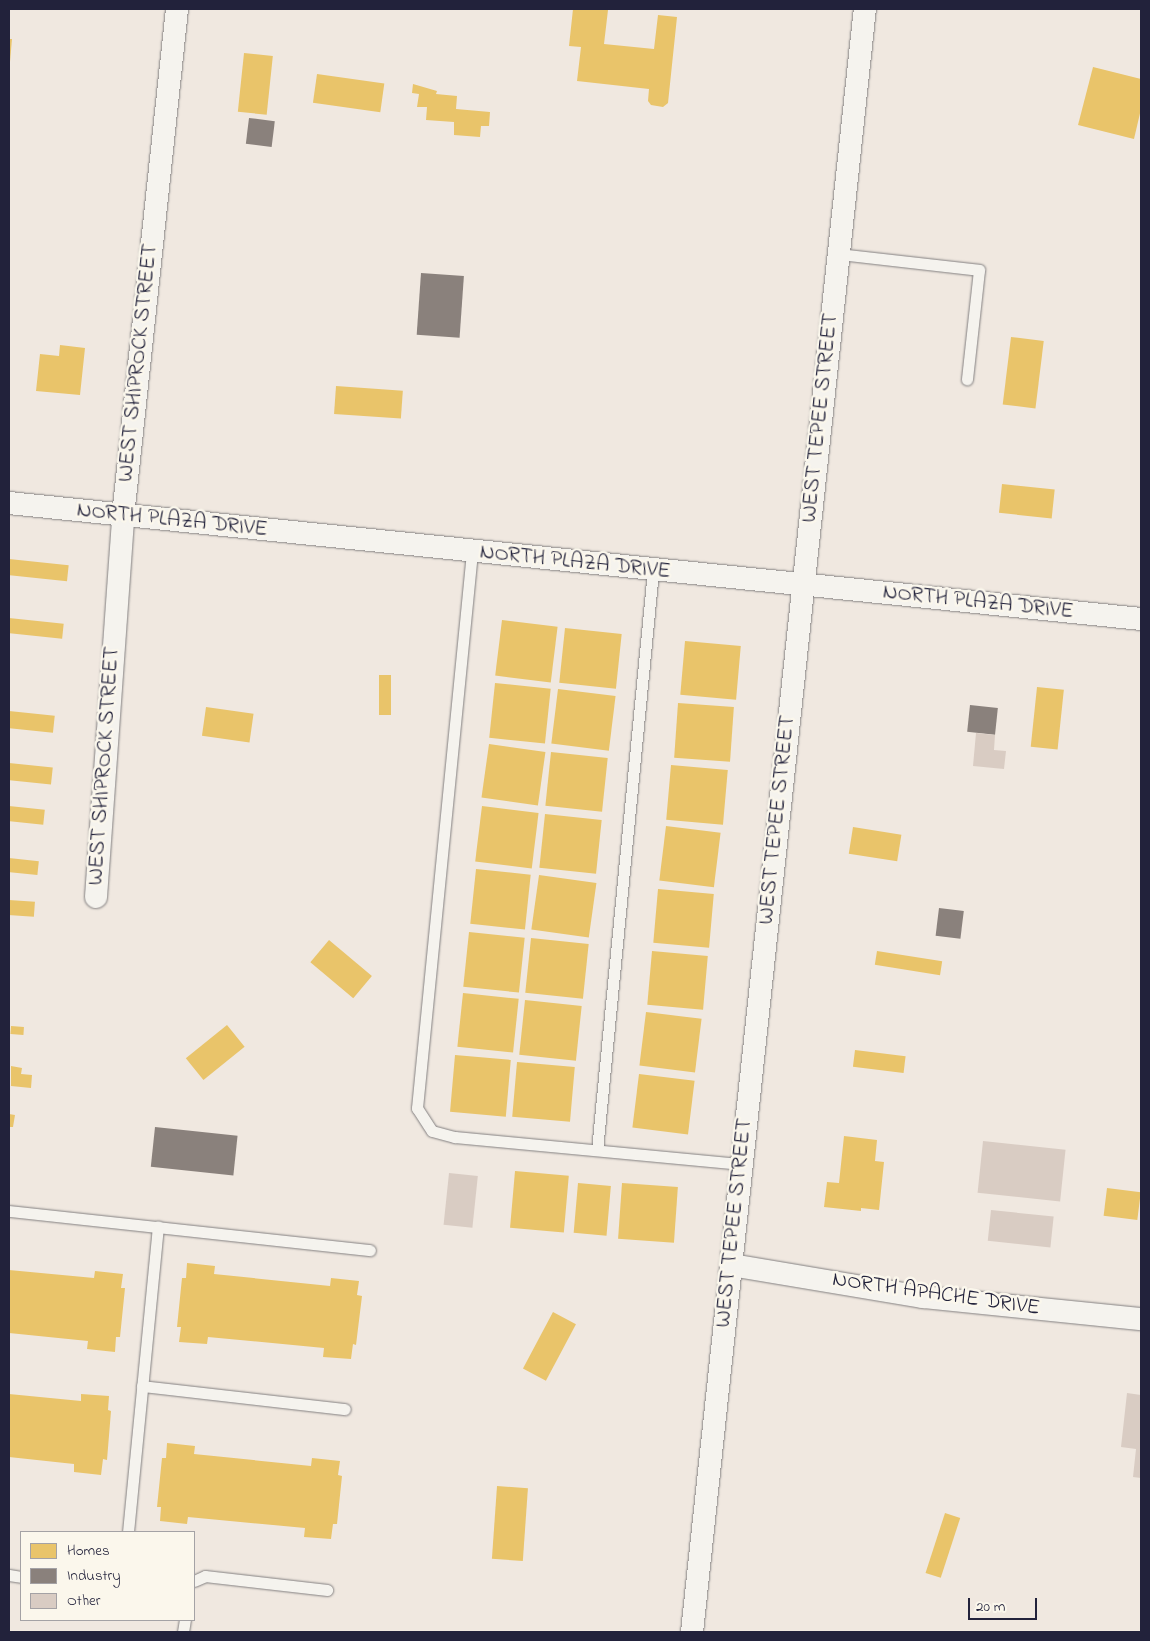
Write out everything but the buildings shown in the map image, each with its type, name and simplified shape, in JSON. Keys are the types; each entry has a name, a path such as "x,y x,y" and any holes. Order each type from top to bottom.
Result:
{"street":[{"name":"WEST SHIPROCK STREET","path":"96,897 123,516 177,9"},
{"name":"WEST TEPEE STREET","path":"692,1632 865,9"},
{"name":"NORTH PLAZA DRIVE","path":"9,503 653,571 1141,619"},
{"name":"NORTH APACHE DRIVE","path":"731,1265 923,1297 1141,1319"}],"lane":[{"path":"839,254 979,270 967,379"},
{"path":"472,552 417,1108 432,1131 455,1137 742,1164"},
{"path":"597,1150 653,571"},
{"path":"9,1211 370,1250"},
{"path":"128,1531 158,1226"},
{"path":"142,1386 346,1409"},
{"path":"195,1581 205,1576 327,1590"}]}
